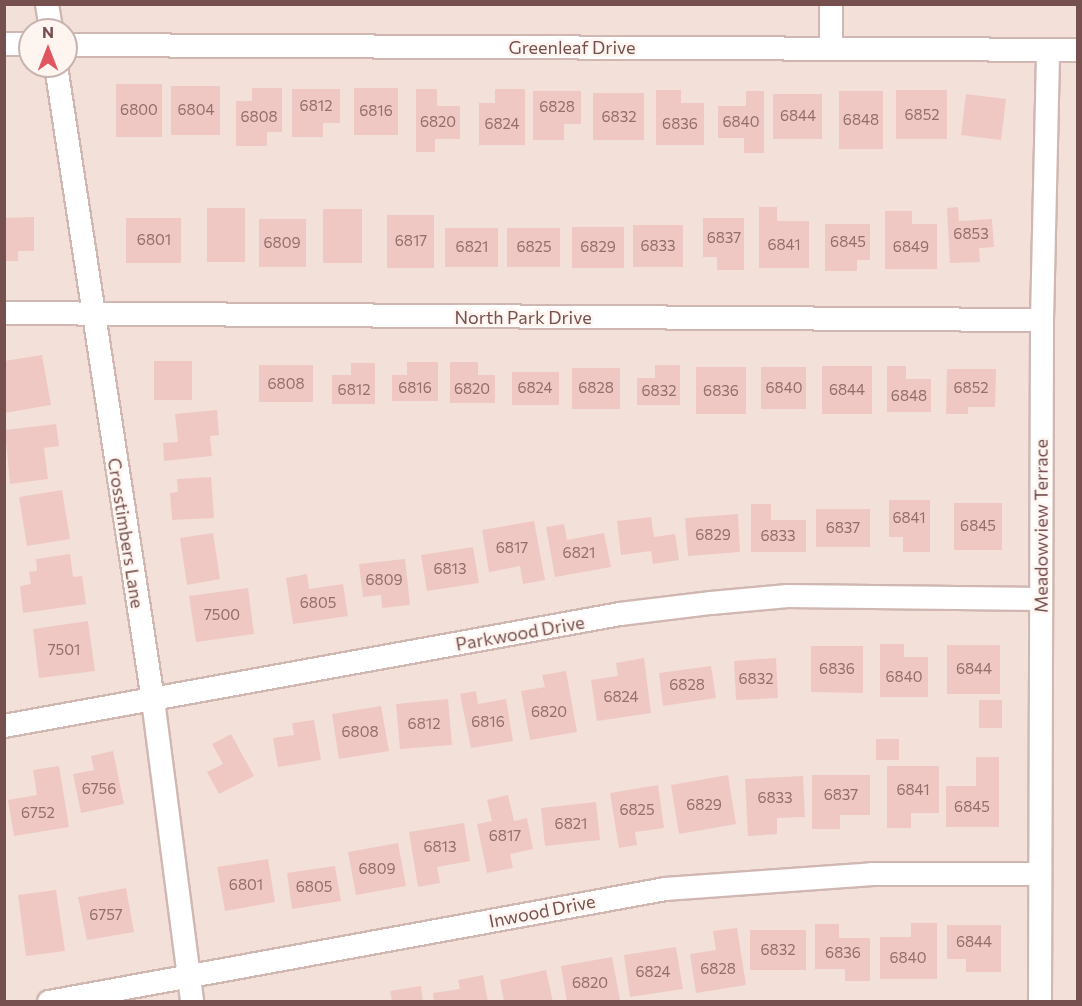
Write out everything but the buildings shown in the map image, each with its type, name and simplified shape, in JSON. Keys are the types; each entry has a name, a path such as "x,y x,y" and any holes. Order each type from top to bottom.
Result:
{"street":[{"path":"831,4 831,49"},
{"name":"Greenleaf Drive","path":"78,45 1077,50"},
{"name":"Meadowview Terrace","path":"1040,1002 1042,320 1048,51"},
{"name":"Crosstimbers Lane","path":"58,78 92,314 153,700 192,1002"},
{"name":"North Park Drive","path":"4,314 1042,320"},
{"name":"Parkwood Drive","path":"4,726 620,614 788,596 1041,599"},
{"name":"Inwood Drive","path":"50,1002 665,889 872,874 1040,874"}],"shaded area":[{"path":"5,5 1077,5 1077,1001 5,1001"}]}
